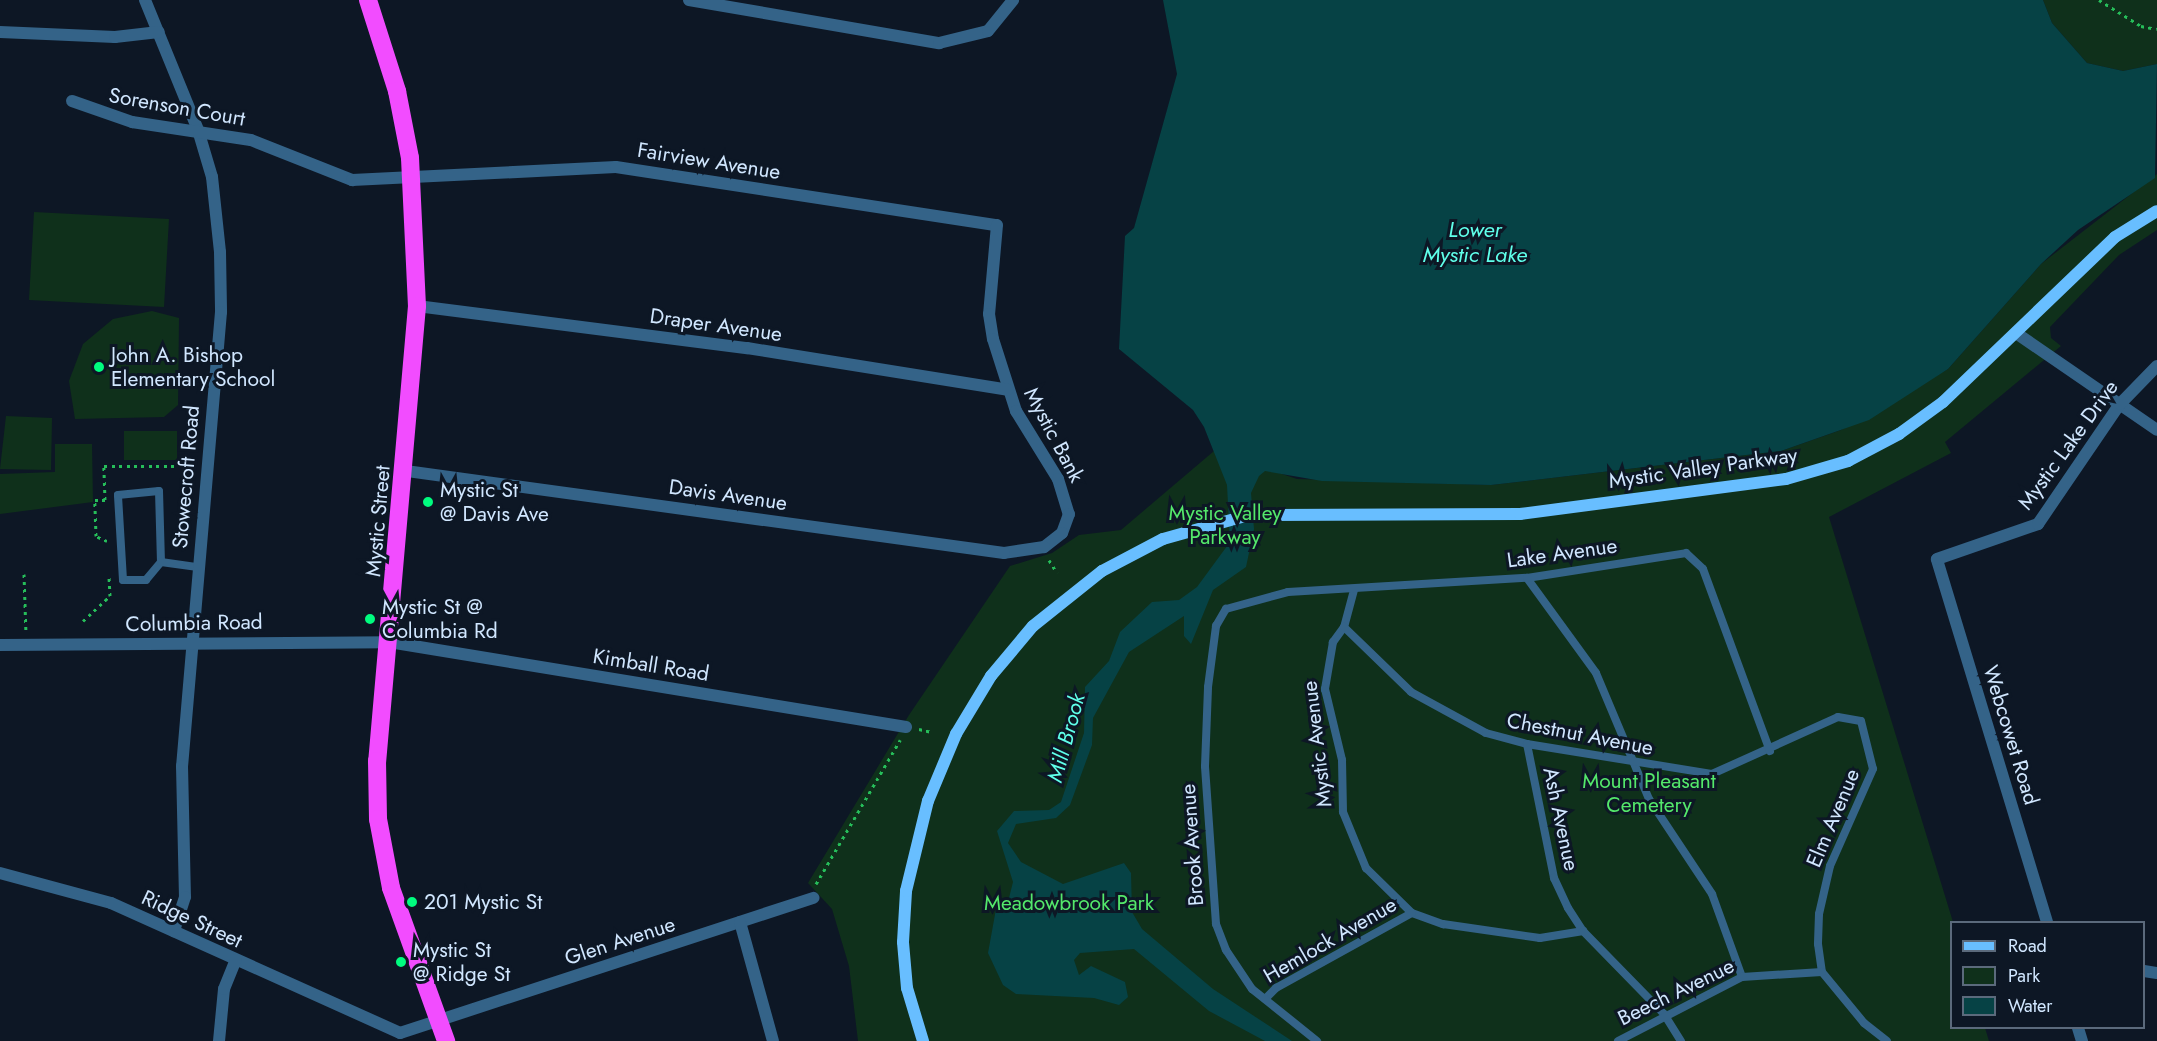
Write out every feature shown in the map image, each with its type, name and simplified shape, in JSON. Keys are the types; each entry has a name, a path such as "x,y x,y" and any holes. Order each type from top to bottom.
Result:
{"highway":[{"name":"Mystic Street","path":"368,0 397,91 413,181 417,306 406,471 377,761 380,840 392,888 446,1041"}],"main road":[{"name":"Mystic Valley Parkway","path":"923,1041 904,965 906,891 928,801 972,704 1012,649 1071,592 1143,548 1221,521 1260,513 1484,517 1786,479 1848,461 1899,434 1943,402 2115,237 2157,211"}],"street":[{"name":"Stowecroft Road","path":"145,0 198,130 212,177 221,312 191,644 182,783 185,897 174,931"},
{"path":"689,0 939,43 988,31 1013,0"},
{"path":"0,32 115,37 159,32"},
{"name":"Sorenson Court","path":"72,101 132,122 198,130 251,140 352,180 413,181"},
{"name":"Fairview Avenue","path":"413,181 505,169 616,167 997,225"},
{"name":"Mystic Bank","path":"997,225 989,314 1008,390 1067,501 1067,524 1044,547"},
{"name":"Draper Avenue","path":"417,306 747,348 1008,390"},
{"path":"2016,333 2157,430"},
{"name":"Mystic Lake Drive","path":"1937,559 2038,524 2120,404 2157,366"},
{"name":"Davis Avenue","path":"406,471 1004,553 1044,547"},
{"name":"Webcowet Road","path":"1937,559 2047,921"},
{"name":"Columbia Road","path":"0,645 389,642"},
{"name":"Kimball Road","path":"389,642 906,727"},
{"name":"Ridge Street","path":"0,873 111,903 400,1033 438,1021"},
{"name":"Glen Avenue","path":"438,1021 813,898"},
{"path":"740,922 773,1041"},
{"path":"219,1041 224,989 236,960"},
{"name":"Ridge Street","path":"362,1017 390,1041"}],"lane":[{"path":"159,491 161,562 146,580 122,579 121,492 159,491"},
{"name":"Lake Avenue","path":"1226,609 1288,592 1354,590 1527,578 1676,552 1695,558 1722,614 1770,752"},
{"path":"161,562 198,567"},
{"path":"1527,578 1596,673 1662,824 1712,894 1742,977"},
{"name":"Mystic Avenue","path":"1354,590 1344,627 1333,642 1325,689 1342,760 1343,812 1366,868 1412,913 1488,934 1540,938 1583,931"},
{"name":"Brook Avenue","path":"1226,609 1216,626 1208,687 1210,883 1226,950 1239,974 1265,999 1317,1041"},
{"name":"Chestnut Avenue","path":"1344,627 1411,692 1486,733 1527,744 1712,774 1770,752"},
{"name":"Elm Avenue","path":"1770,752 1838,717 1861,722 1872,748 1868,788 1823,890 1822,972"},
{"name":"Ash Avenue","path":"1527,744 1554,878 1583,931"},
{"name":"Hemlock Avenue","path":"1265,999 1276,987 1412,913"},
{"path":"1583,931 1664,1014 1681,1041"},
{"path":"1822,972 1864,1023 1887,1041"},
{"name":"Beech Avenue","path":"1618,1041 1664,1014 1742,977 1822,972"}],"path":[{"path":"2099,0 2140,26 2157,29"},
{"path":"24,574 26,633 33,634"},
{"path":"813,898 831,850 906,727"}],"green space":[{"path":"2043,0 2157,0 2157,64 2123,71 2087,63 2052,23"},
{"path":"2157,174 2157,230 2119,255 2050,327 2051,338 2061,346 1945,442 1951,453 1829,517 1953,921 1950,921 1950,1029 1985,1029 1989,1041 858,1041 849,966 832,909 808,883 909,715 1010,566 1052,553 1079,535 1121,530 1214,451 1297,479 1491,485 1781,451 1841,430 1948,369 2041,264"},
{"path":"34,212 169,219 164,307 29,300"},
{"path":"152,311 179,318 178,405 164,417 75,419 69,381 83,344 113,319"},
{"path":"6,416 52,418 51,470 0,469"},
{"path":"124,431 177,431 177,460 124,460"},
{"path":"55,444 92,444 93,502 0,514 0,474 55,472"}],"water":[{"name":"Lower Mystic Lake","path":"1163,0 2043,0 2052,23 2087,63 2123,71 2157,64 2155,178 2078,230 2041,264 1948,369 1869,420 1781,451 1491,485 1322,481 1265,471 1259,476 1251,493 1254,529 1246,567 1213,590 1191,644 1184,636 1184,616 1129,652 1093,718 1092,745 1070,805 1056,818 1016,824 1008,843 1021,862 1063,884 1124,863 1131,873 1132,912 1142,929 1213,989 1292,1041 1265,1041 1209,1011 1134,949 1080,953 1074,960 1079,975 1091,966 1125,982 1128,997 1119,1005 1094,998 1016,994 1003,985 988,953 996,909 1009,898 1013,882 997,831 1014,811 1049,810 1061,802 1084,733 1085,687 1109,661 1120,632 1152,602 1179,600 1197,587 1230,542 1227,485 1204,427 1193,410 1119,349 1125,236 1134,228 1177,74"}],"place":[{"name":"John A. Bishop Elementary School","path":"99,367"},
{"name":"Mystic St @ Davis Ave","path":"428,502"},
{"name":"Mystic St @ Columbia Rd","path":"370,619"},
{"name":"201 Mystic St","path":"412,902"},
{"name":"Mystic St @ Ridge St","path":"401,962"}],"water label":[{"name":"Mill Brook","path":"1066,738"}],"park label":[{"name":"Mount Pleasant Cemetery","path":"1649,793"},
{"name":"Meadowbrook Park","path":"1069,903"}]}
